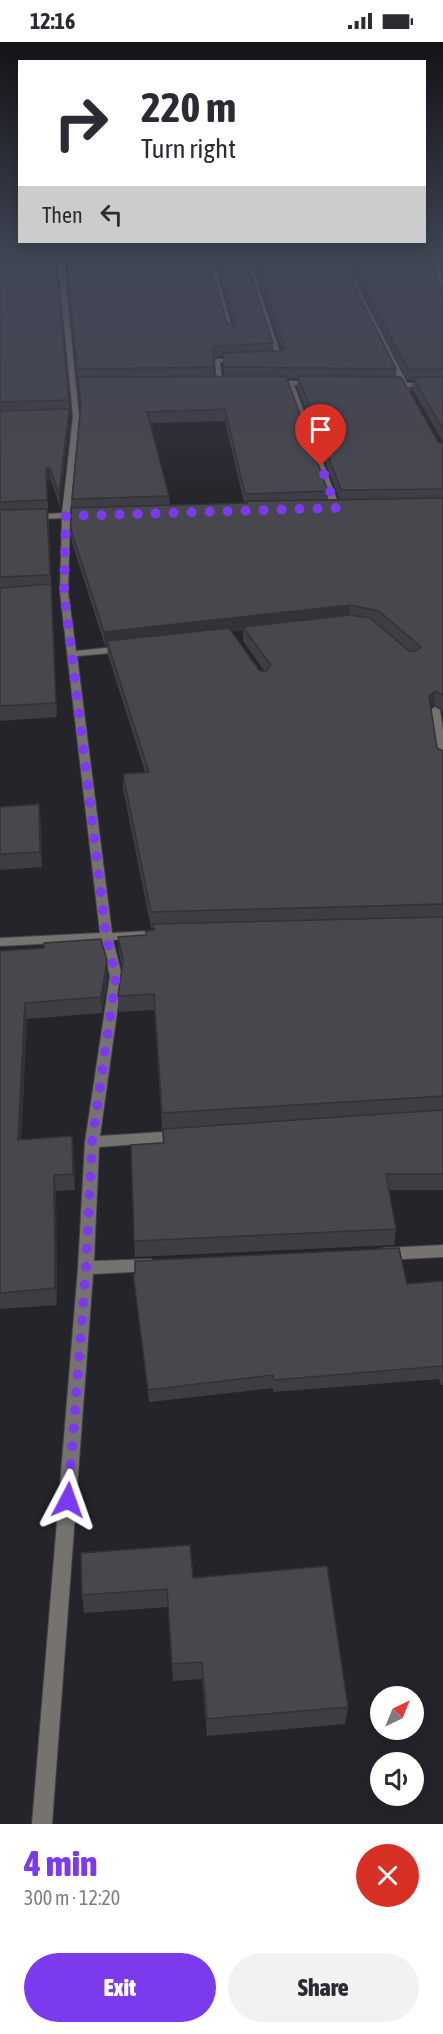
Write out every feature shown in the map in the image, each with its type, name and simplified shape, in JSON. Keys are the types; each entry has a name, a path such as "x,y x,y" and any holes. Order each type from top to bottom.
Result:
{"street":[{"path":"42,1824 86,1268 92,1142 116,976 106,935 74,654 59,593 76,416 67,341"},
{"path":"259,359 280,358 274,341"},
{"path":"382,341 410,394"},
{"path":"219,382 217,360 249,359"},
{"path":"208,382 231,382"},
{"path":"266,382 324,384"},
{"path":"290,383 336,508"},
{"path":"72,384 84,384"},
{"path":"381,384 443,384"},
{"path":"65,416 76,416"},
{"path":"326,508 348,507"},
{"path":"0,519 78,515"},
{"path":"74,654 130,648"},
{"path":"435,710 443,763"},
{"path":"0,942 176,933"},
{"path":"92,1142 197,1135"},
{"path":"372,1255 443,1251"},
{"path":"86,1268 170,1264"}],"building":[{"path":"0,341 64,341 69,400 0,402"},
{"path":"74,341 272,341 273,343 215,346 213,348 214,367 77,369"},
{"path":"283,341 382,341 396,369 224,367 223,353 280,351 285,348"},
{"path":"393,341 443,341 443,369 408,369"},
{"path":"286,376 328,491 245,494 225,409 147,412 169,496 72,499 81,405 78,377"},
{"path":"298,376 401,377 438,442 443,444 443,489 341,490"},
{"path":"413,377 443,377 443,429"},
{"path":"69,409 59,495 50,468 46,468 47,500 0,502 0,411"},
{"path":"443,498 443,695 435,691 429,696 437,748 443,751 443,904 151,912 123,774 149,772 107,641 229,628 259,670 265,672 271,665 243,627 350,615 370,618 409,651 416,651 421,647 379,611 350,605 104,632 71,530 71,508 247,503 247,501"},
{"path":"47,509 50,575 0,577 0,510"},
{"path":"51,584 56,703 0,706 0,588"},
{"path":"39,804 40,852 0,854 0,807"},
{"path":"443,917 443,1096 162,1113 154,994 118,996 123,960 118,937 146,935 146,931 154,930 153,924"},
{"path":"101,939 107,960 101,997 25,1003 18,1140 72,1136 73,1174 54,1175 55,1288 0,1293 0,951 44,948 44,943"},
{"path":"443,1110 443,1174 386,1174 396,1229 134,1241 131,1145 164,1143 163,1129"},
{"path":"399,1248 407,1284 443,1281 443,1371 442,1366 274,1380 273,1375 148,1390 133,1273 135,1273 135,1261"},
{"path":"190,1545 193,1578 327,1566 348,1707 207,1719 202,1662 172,1664 167,1589 82,1595 81,1553"}],"route":[{"path":"68,1500 86,1268 92,1142 116,976 106,935 74,654 64,592 66,516 336,508 321,466"}]}
